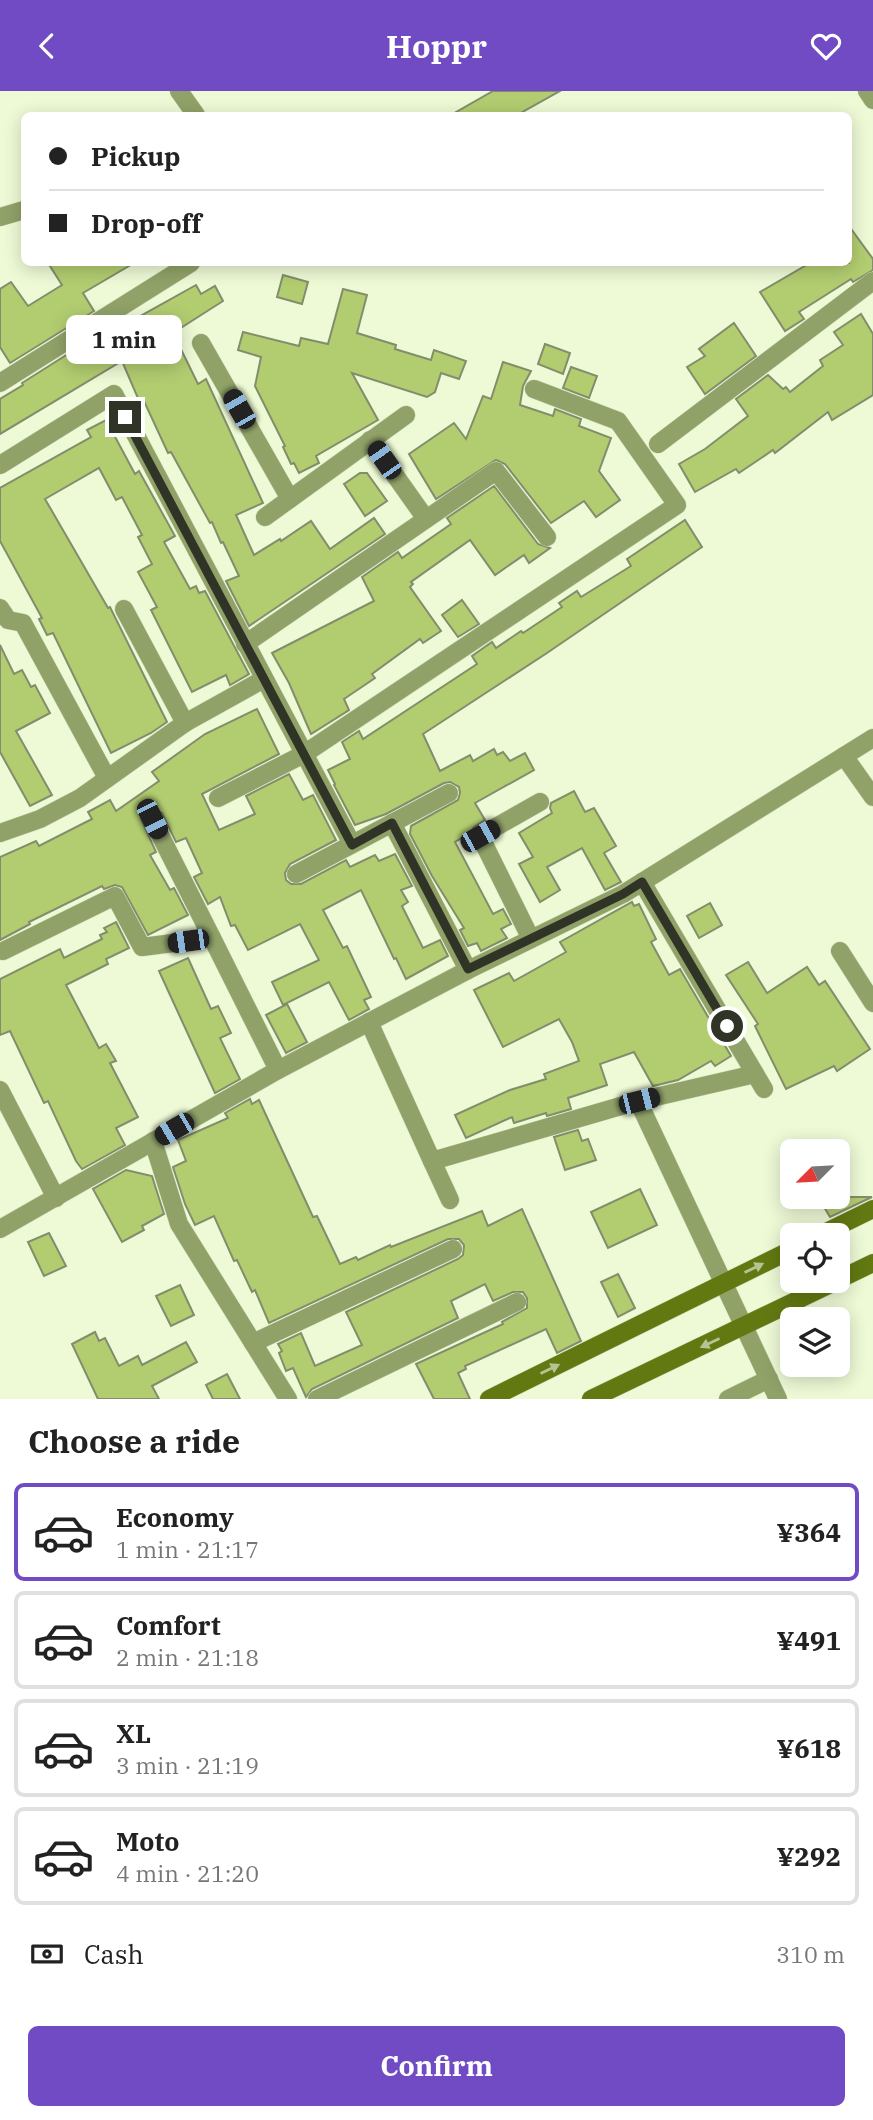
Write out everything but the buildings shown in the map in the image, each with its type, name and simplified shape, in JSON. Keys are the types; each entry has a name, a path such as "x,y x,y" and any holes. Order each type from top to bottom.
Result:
{"street":[{"path":"179,91 194,112"},
{"path":"867,91 873,100"},
{"path":"0,217 21,212"},
{"path":"0,383 186,266"},
{"path":"658,444 873,281"},
{"path":"201,343 290,499"},
{"path":"218,798 304,754 677,505 618,421 534,389"},
{"path":"3,458 114,394 352,845"},
{"path":"265,517 406,415"},
{"path":"370,440 426,519"},
{"path":"245,644 496,471 547,537"},
{"path":"0,608 8,620 23,624 107,778"},
{"path":"124,609 186,723"},
{"path":"1,830 40,819 80,798 186,723 264,679"},
{"path":"0,1229 278,1070 468,969 623,894 873,738"},
{"path":"844,756 873,797"},
{"path":"296,874 449,793"},
{"path":"531,939 480,836 540,802"},
{"path":"152,819 278,1070"},
{"path":"392,823 468,969"},
{"path":"432,1161 639,1101 760,1081 642,882"},
{"path":"3,951 115,896 142,947 212,938"},
{"path":"840,951 873,1003"},
{"path":"369,1022 450,1200"},
{"path":"0,1090 56,1198"},
{"path":"639,1101 778,1399"},
{"path":"153,1141 179,1224 288,1399"},
{"path":"844,1223 873,1209"},
{"path":"253,1343 453,1249"},
{"path":"489,1399 780,1255"},
{"path":"850,1275 873,1263"},
{"path":"591,1399 814,1293"},
{"path":"317,1399 517,1302"},
{"path":"728,1399 769,1379"}],"route":[{"path":"125,417 352,845 392,823 468,969 623,894 642,882 727,1026"}]}
